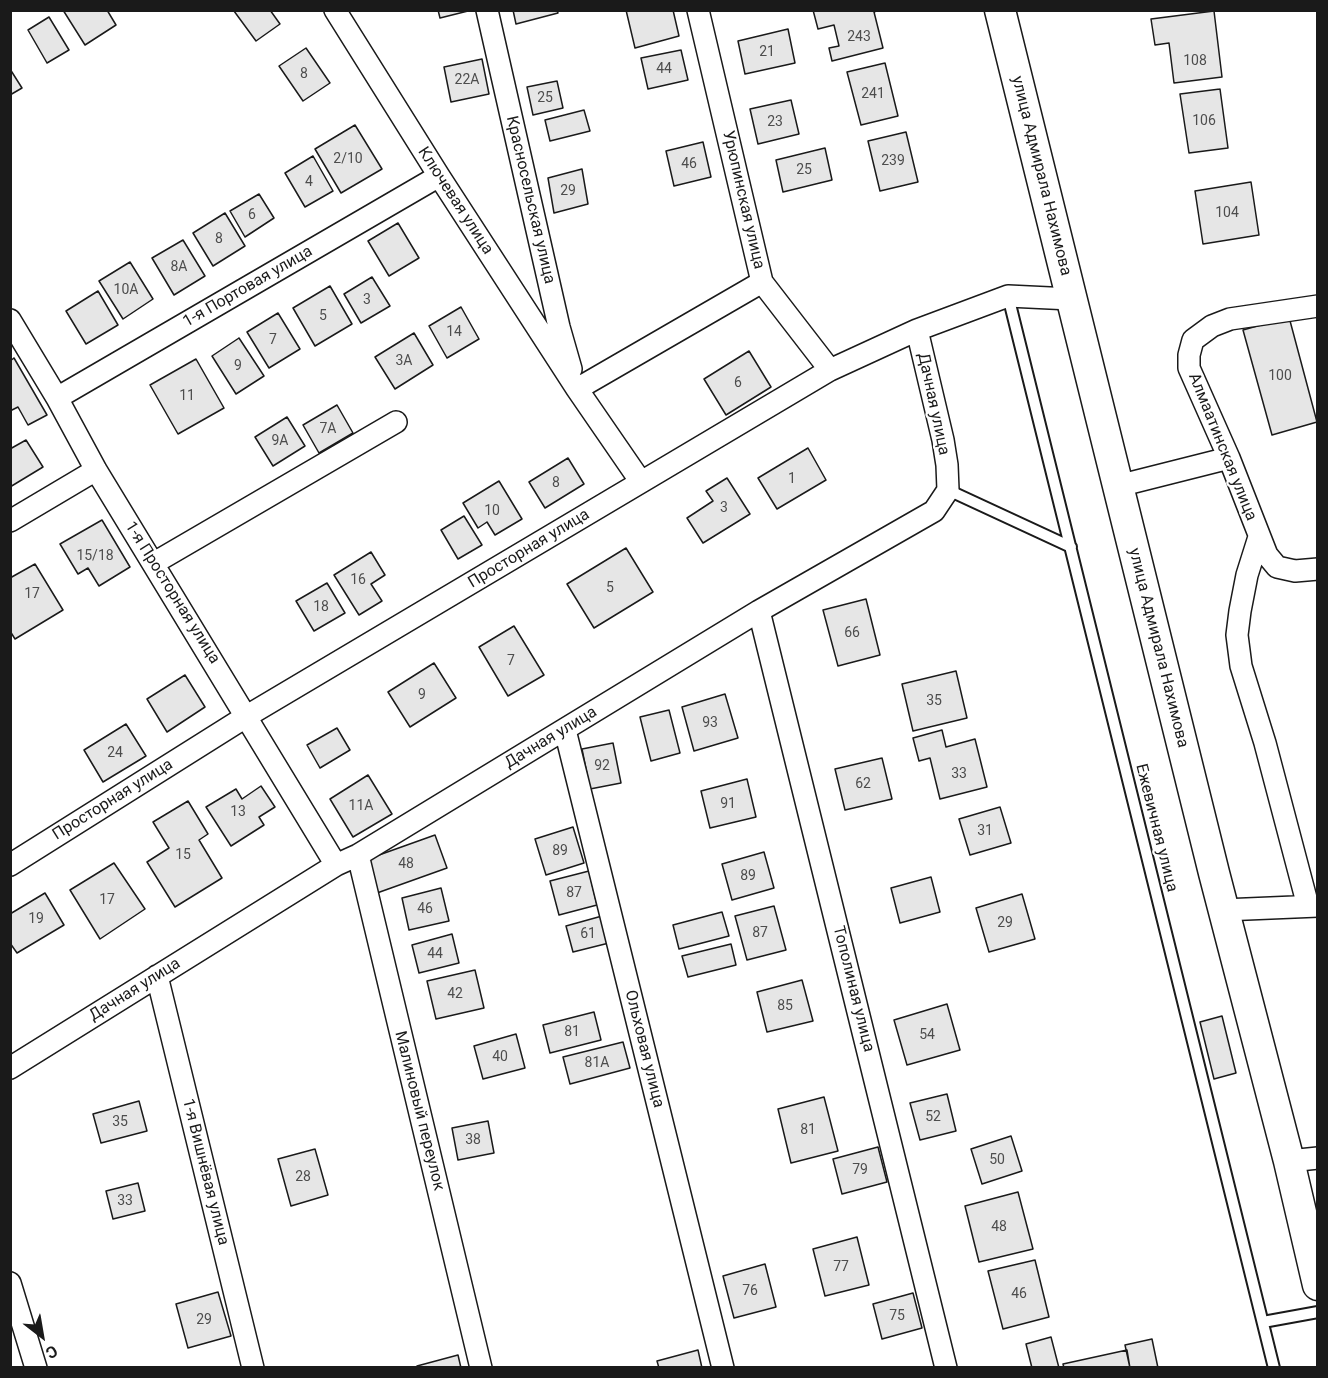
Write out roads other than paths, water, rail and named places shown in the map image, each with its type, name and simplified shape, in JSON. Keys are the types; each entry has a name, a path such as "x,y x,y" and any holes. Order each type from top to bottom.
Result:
{"main road":[{"name":"улица Адмирала Нахимова","path":"1000,10 1223,910 1303,1160 1317,1285"}],"street":[{"name":"Ключевая улица","path":"335,10 576,389 641,482"},
{"name":"Красносельская улица","path":"487,10 557,316 576,389"},
{"name":"Урюпинская улица","path":"698,10 762,282 830,370"},
{"name":"1-я Портовая улица","path":"57,398 439,176"},
{"path":"576,389 762,282"},
{"name":"Просторная улица","path":"10,864 248,716 830,370 917,330 1008,296 1071,299"},
{"name":"Алмаатинская улица","path":"1317,306 1230,319 1212,326 1193,340 1189,355 1189,368 1229,458 1267,555 1278,567 1295,571 1317,569"},
{"name":"1-я Просторная улица","path":"10,320 57,398 96,470 248,716 336,865"},
{"name":"Дачная улица","path":"10,1068 336,865 358,855 759,611 934,511 948,490 943,440 917,330"},
{"path":"154,563 396,422"},
{"path":"1118,486 1229,458"},
{"path":"10,521 96,470"},
{"path":"1223,910 1313,906 1239,656 1237,635 1240,611 1247,575 1259,537"},
{"name":"Тополиная улица","path":"759,611 946,1368"},
{"name":"Ольховая улица","path":"565,729 723,1368"},
{"name":"Малиновый переулок","path":"358,855 481,1368"},
{"name":"1-я Вишнёвая улица","path":"157,976 253,1368"},
{"path":"10,1283 36,1368"}],"lane":[{"name":"Ежевичная улица","path":"1008,296 1274,1368"},
{"path":"948,490 1071,547"},
{"path":"1263,1322 1317,1312"}]}
